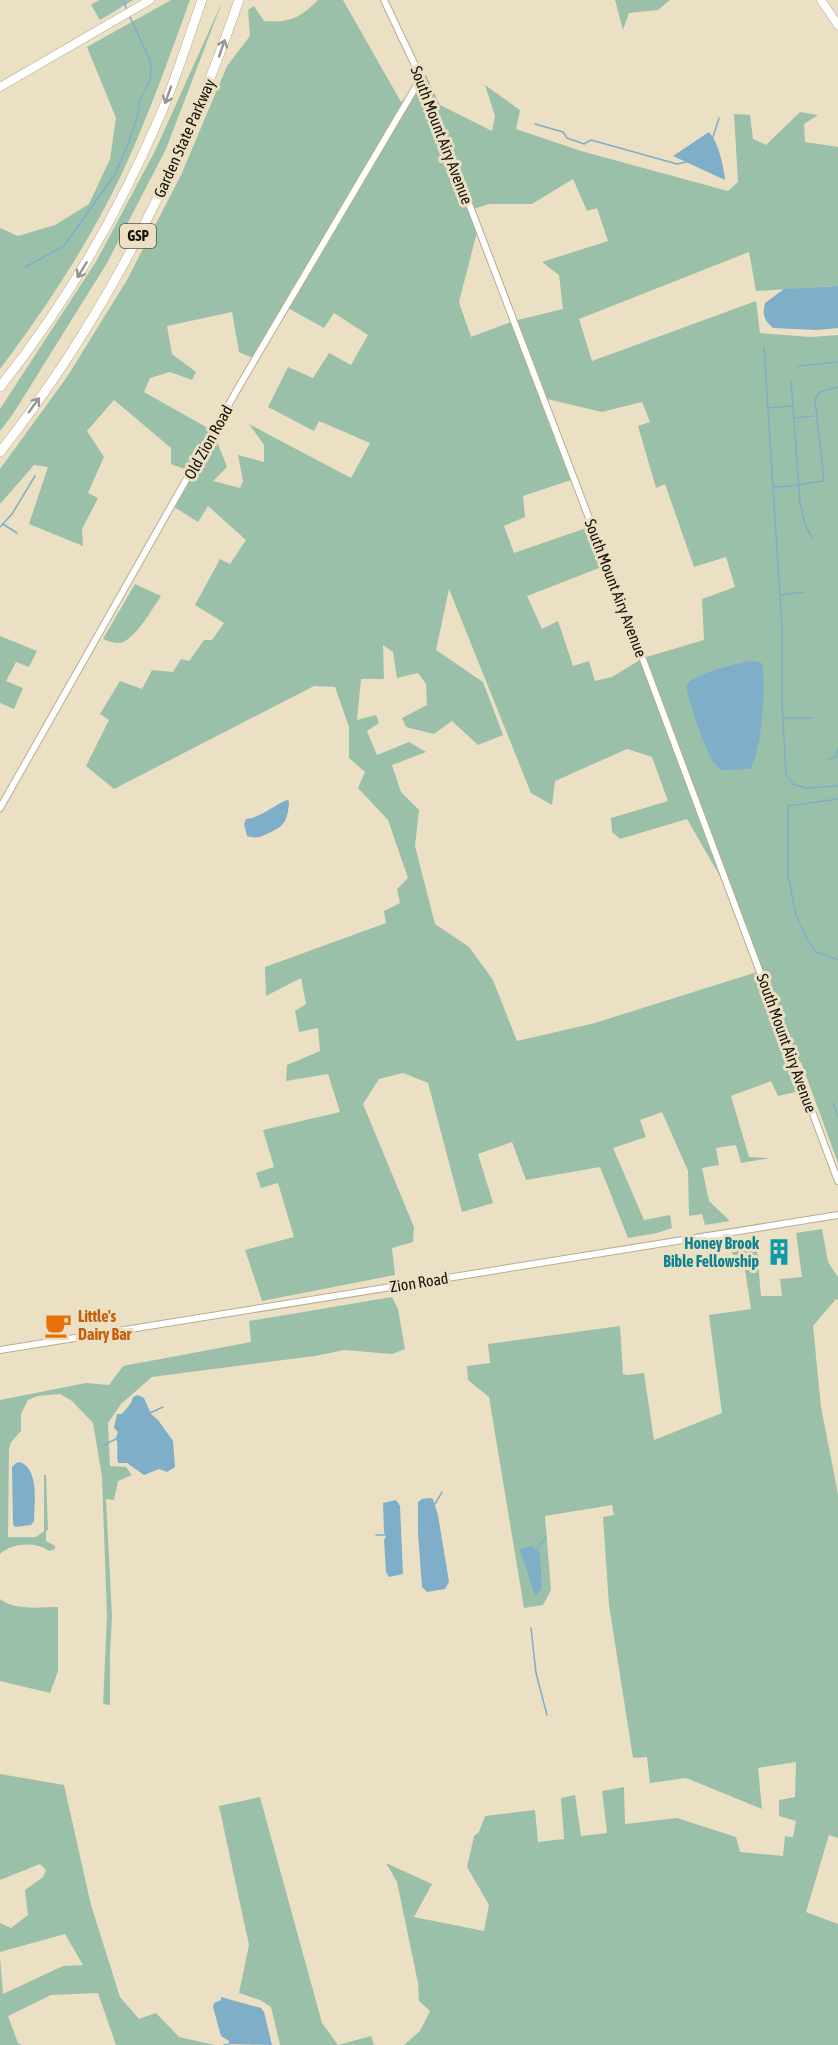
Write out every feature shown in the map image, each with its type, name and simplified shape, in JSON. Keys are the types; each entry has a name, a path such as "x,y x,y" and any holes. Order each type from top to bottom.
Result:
{"highway":[{"name":"Garden State Parkway","path":"0,387 26,354 74,284 124,195 161,114 201,0"},
{"name":"Garden State Parkway","path":"0,452 78,342 127,258 161,192 192,123 216,67 239,0"}],"main road":[{"path":"0,87 150,0"},
{"path":"821,0 838,25"}],"street":[{"name":"South Mount Airy Avenue","path":"384,0 421,78 644,662 838,1181"},
{"name":"Old Zion Road","path":"0,808 241,383 421,78"},
{"name":"Zion Road","path":"0,1350 838,1215"}],"green space":[{"path":"99,0 133,0 100,20 91,5"},
{"path":"171,0 190,0 150,108 123,171 67,273 0,369 0,228 18,236 55,225 89,204 110,159 116,118 87,47"},
{"path":"223,0 166,149 107,263 13,414 0,431 0,409 97,260 155,151"},
{"path":"318,0 343,0 401,102 426,75 440,105 492,131 495,116 485,85 520,110 516,129 581,151 728,191 738,182 734,114 750,115 753,139 766,145 800,112 818,115 804,124 805,142 838,147 838,286 756,291 749,252 579,319 592,361 756,301 760,333 811,337 838,335 838,1163 801,1062 796,1064 805,1090 778,1096 771,1081 731,1096 749,1157 770,1158 741,1163 736,1145 716,1148 719,1165 702,1168 709,1201 730,1221 705,1225 702,1214 689,1216 688,1171 662,1112 640,1120 646,1137 613,1148 644,1220 670,1215 672,1228 628,1238 600,1167 526,1180 512,1142 478,1154 493,1203 462,1212 428,1083 403,1073 379,1079 363,1104 414,1227 413,1242 392,1248 395,1275 262,1301 245,1250 294,1237 278,1183 261,1188 256,1173 274,1167 263,1130 340,1112 328,1074 286,1081 287,1065 320,1051 318,1028 299,1032 295,1011 306,1004 301,978 266,996 265,967 386,923 384,911 400,903 397,889 408,878 388,820 358,788 365,772 349,758 349,727 335,687 314,686 114,789 86,766 109,720 100,714 120,681 142,689 152,670 173,672 181,659 189,661 204,640 212,640 224,623 195,605 220,559 230,564 246,540 208,506 198,522 171,505 190,471 171,464 171,448 114,400 87,431 104,457 88,493 98,498 82,529 83,546 29,524 48,467 34,465 0,504 0,469 67,377 127,280 181,175 227,66 250,36 248,10 254,6 264,21 281,21 294,18","holes":["573,179 587,211 597,208 608,241 542,262 559,275 563,309 513,321 471,337 459,302 478,228 470,210 489,204 532,204","286,307 324,328 334,313 368,335 351,365 329,353 313,378 288,367 268,407 314,431 319,421 370,443 351,478 249,424 264,445 264,462 238,455 243,481 240,488 213,481 227,467 213,431 144,392 150,378 170,372 192,380 196,372 172,354 167,326 232,312 239,352 255,359","543,398 602,412 642,402 650,422 638,426 656,488 665,484 694,567 726,557 735,587 702,599 704,640 643,658 612,677 595,681 589,661 573,666 558,621 542,629 527,596 607,565 592,526 514,553 504,526 525,517 523,496 574,479","449,589 531,793 552,805 555,781 627,749 652,757 668,801 611,818 612,832 620,839 687,819 733,899 760,971 595,1023 517,1041 493,980 469,947 435,924 415,846 419,810 401,792 392,765 426,752 409,742 377,755 367,731 379,723 376,715 357,720 361,679 384,679 383,645 393,652 397,678 418,673 426,684 427,705 402,718 406,727 434,734 452,721 478,745 503,735 483,682 436,650"]},
{"path":"615,0 670,0 658,10 629,13 623,30"},
{"path":"135,584 161,596 130,638 120,643 103,639"},
{"path":"0,636 37,651 29,667 16,662 6,681 23,688 14,709 0,703"},
{"path":"822,1229 828,1262 838,1277 838,1300 836,1299 813,1326 821,1407 838,1494 838,1838 829,1835 806,1912 838,1924 838,2045 404,2045 420,2031 430,2011 419,2001 418,1983 397,1882 386,1863 432,1884 414,1917 484,1931 489,1905 467,1867 474,1836 479,1832 485,1816 535,1810 538,1842 564,1839 561,1798 575,1795 581,1836 607,1833 602,1791 624,1787 625,1824 677,1818 736,1837 740,1852 783,1856 785,1836 793,1837 796,1821 779,1816 779,1800 795,1797 796,1762 758,1768 762,1809 686,1778 650,1783 647,1757 633,1758 609,1605 603,1517 614,1515 612,1505 545,1516 551,1590 543,1605 524,1608 489,1397 468,1380 467,1366 490,1363 488,1344 620,1326 623,1374 644,1373 654,1440 722,1413 709,1315 751,1309 745,1270 725,1244 756,1239 761,1296 782,1296 780,1279 802,1277 796,1233"},
{"path":"392,1297 398,1309 405,1349 392,1354 344,1350 315,1356 152,1377 121,1404 108,1423 110,1466 126,1467 132,1475 118,1481 114,1500 106,1499 112,1616 110,1705 103,1704 107,1616 102,1477 93,1423 72,1401 60,1394 38,1396 28,1400 21,1414 21,1431 11,1442 9,1449 8,1537 36,1537 44,1531 44,1475 46,1475 48,1530 46,1541 55,1546 55,1549 49,1551 37,1546 24,1545 11,1547 0,1554 0,1400 86,1383 109,1385 123,1366 251,1342 249,1321"},
{"path":"0,1599 20,1607 58,1607 58,1671 50,1693 0,1681"},
{"path":"0,1774 64,1785 91,1905 120,1997 139,2019 156,2013 179,2037 215,2045 116,2045 98,1993 51,1995 8,2016 18,2043 22,2045 0,2045 0,1957 3,1994 63,1966 83,1965 65,1934 0,1952 0,1923 11,1928 28,1915 25,1890 43,1877 46,1870 40,1864 0,1880"},
{"path":"260,1797 322,2023 338,2045 280,2045 271,2007 260,2000 239,1993 249,1945 219,1806"},
{"path":"371,2036 374,2045 338,2045"}],"water":[{"path":"709,132 718,148 725,180 673,156"},
{"path":"838,286 838,328 817,330 773,328 764,317 765,303 784,289"},
{"path":"752,661 762,663 764,686 758,749 750,769 721,770 710,756 701,734 687,692 687,685 708,672"},
{"path":"289,801 287,816 280,827 259,837 247,836 244,824 246,819"},
{"path":"138,1395 144,1398 151,1414 173,1441 175,1467 167,1472 159,1469 144,1475 127,1463 118,1463 116,1438 118,1432 114,1428 117,1414 122,1414 133,1397"},
{"path":"20,1462 31,1472 33,1480 34,1521 31,1525 15,1527 13,1524 12,1467"},
{"path":"433,1499 438,1515 449,1582 445,1589 427,1592 422,1587 418,1502"},
{"path":"396,1500 400,1506 403,1574 389,1577 386,1572 383,1503"},
{"path":"532,1546 540,1552 542,1589 535,1596 520,1549"},
{"path":"221,1997 261,2008 272,2045 229,2044 229,2041 221,2036 213,2007 214,2003 221,2000"}],"waterway":[{"path":"124,0 127,11"},
{"path":"25,267 64,246 115,174 129,142 140,100 150,80 151,70 150,60 129,15"},
{"path":"713,137 719,118"},
{"path":"535,124 563,132 567,138 584,144 591,140 677,164 687,162"},
{"path":"764,347 782,627 782,702 786,774 793,784 806,788 838,786"},
{"path":"798,366 838,362"},
{"path":"791,380 800,503 805,524 812,538"},
{"path":"774,487 824,481 815,400 819,392 838,387"},
{"path":"769,408 791,406"},
{"path":"793,418 814,416"},
{"path":"0,527 12,514 35,476"},
{"path":"3,524 17,533"},
{"path":"781,595 804,592"},
{"path":"783,718 812,718"},
{"path":"827,760 836,757 838,748"},
{"path":"838,799 788,806 788,875 796,915 816,952 838,960"},
{"path":"833,1103 838,1116"},
{"path":"150,1413 163,1407"},
{"path":"104,1445 116,1439"},
{"path":"435,1504 442,1492"},
{"path":"376,1535 387,1535"},
{"path":"537,1549 546,1537"},
{"path":"531,1628 536,1673 547,1715"},
{"path":"224,2045 229,2044"}],"place":[{"name":"Honey Brook Bible Fellowship","path":"779,1252"},
{"name":"Little's Dairy Bar","path":"58,1325"}]}
